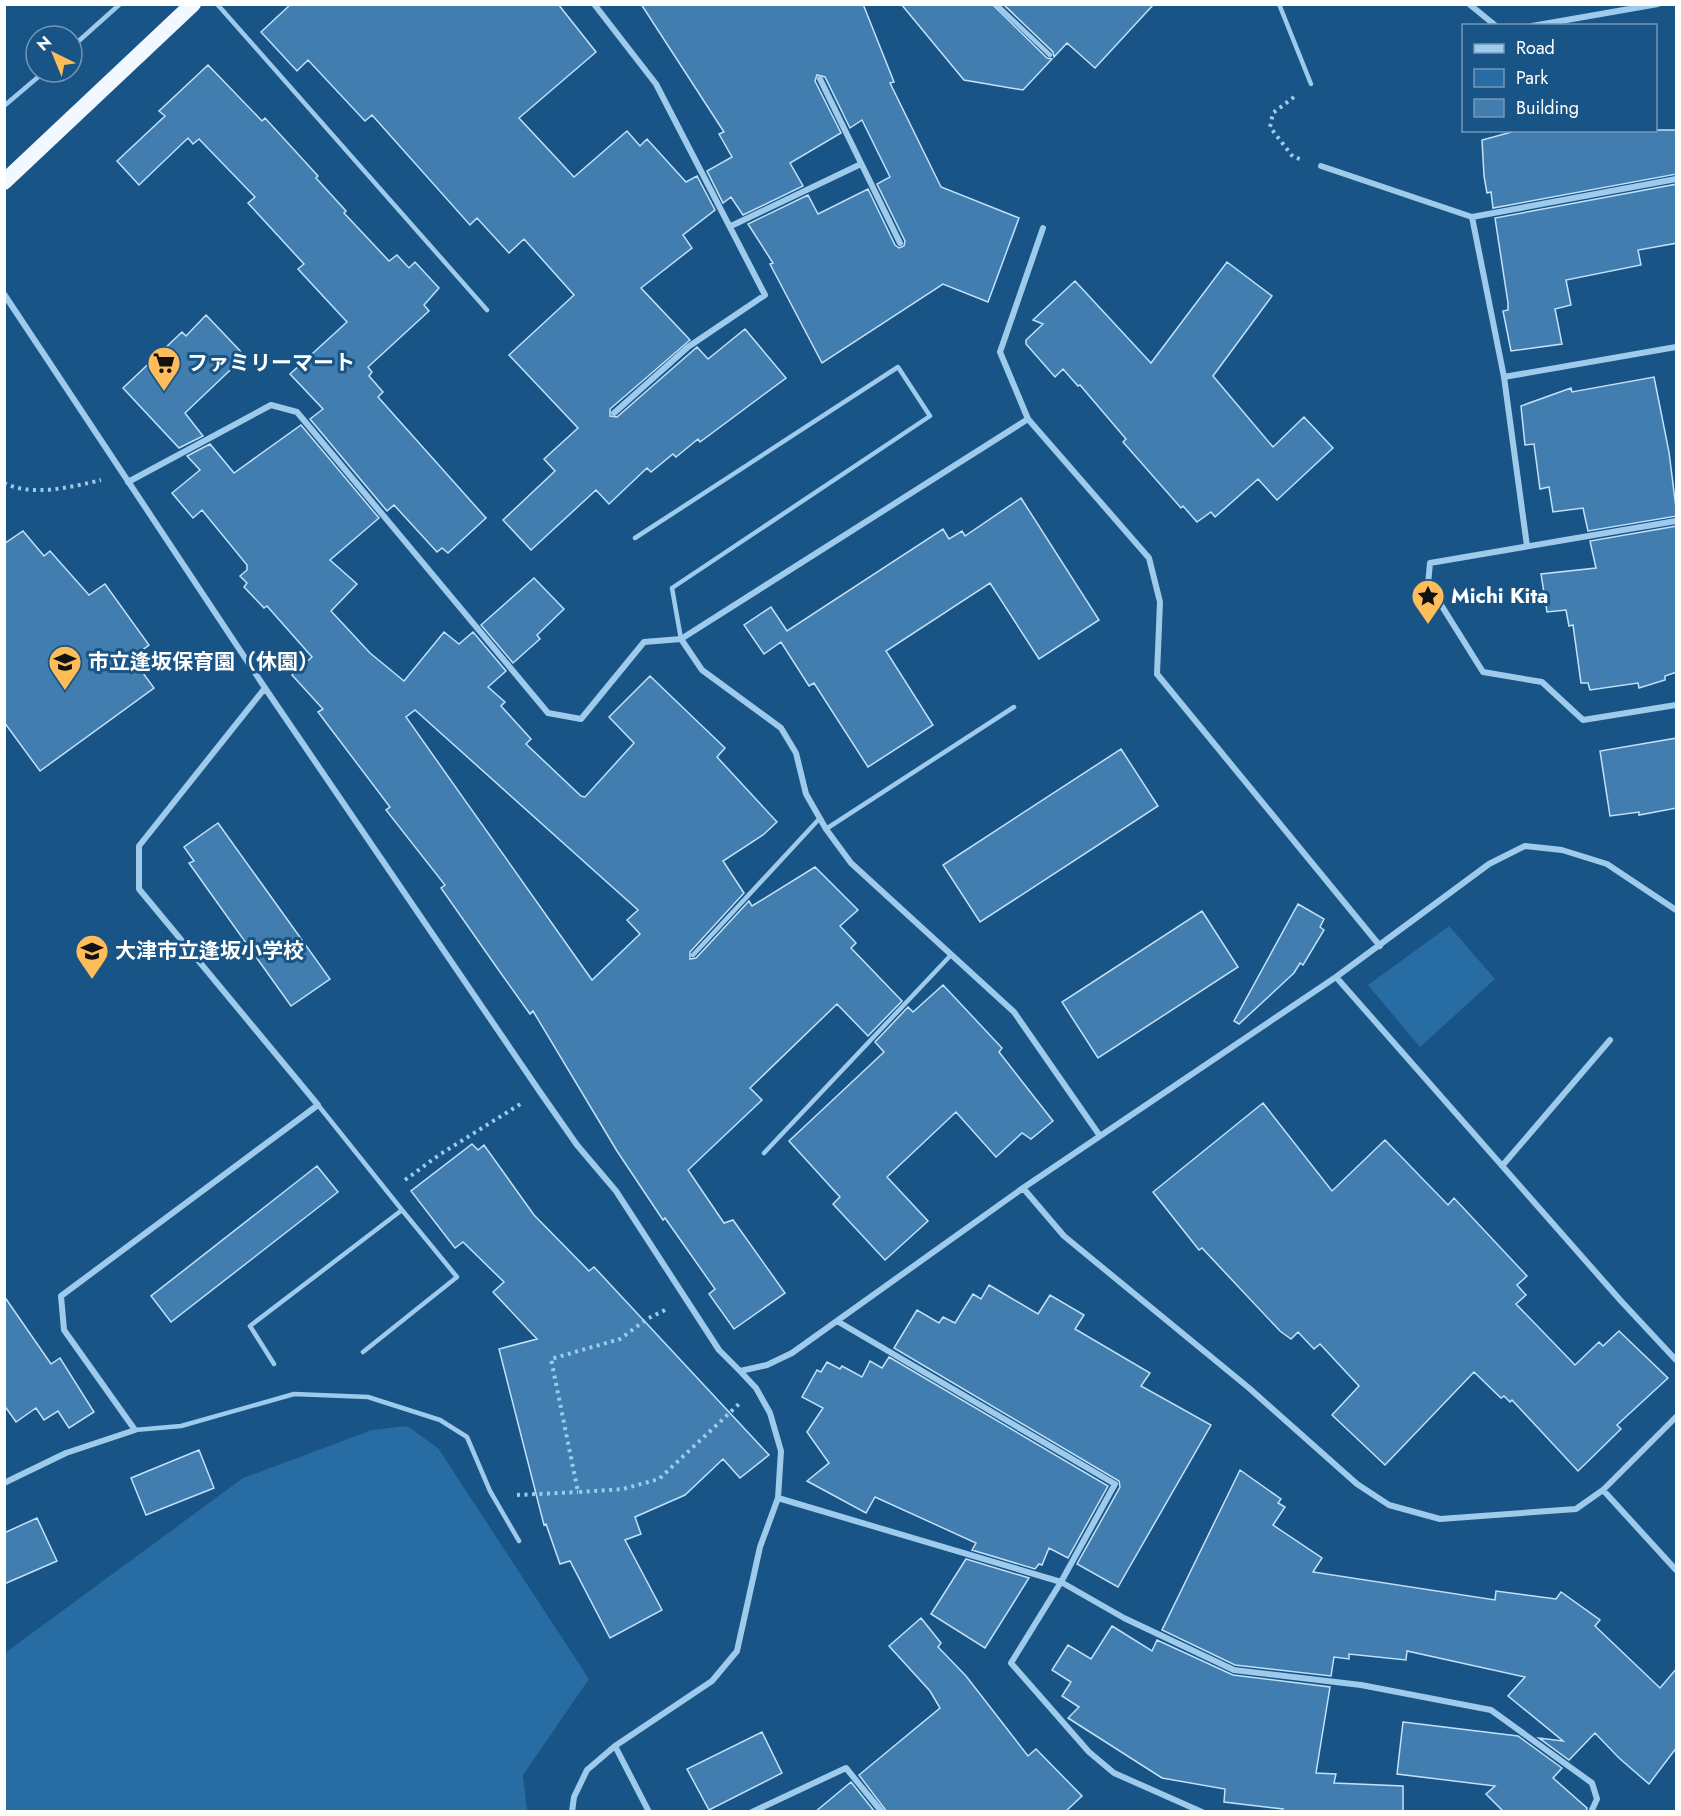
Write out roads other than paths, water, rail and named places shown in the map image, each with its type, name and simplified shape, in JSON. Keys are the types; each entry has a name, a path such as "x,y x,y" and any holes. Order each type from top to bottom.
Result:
{"highway":[{"path":"4,182 193,4"}],"street":[{"path":"594,4 656,84 765,295 688,347 615,413"},
{"path":"1469,4 1494,24"},
{"path":"1543,24 1658,4"},
{"path":"820,79 900,243"},
{"path":"731,226 861,164"},
{"path":"1321,166 1472,217 1677,179"},
{"path":"1472,217 1504,377 1527,546"},
{"path":"1043,228 1000,352 1028,419 1149,558 1160,602 1157,674 1380,946"},
{"path":"4,294 265,688 540,1092 577,1145 616,1191 719,1350 756,1389 770,1413 781,1451 778,1498 760,1546 737,1651 712,1681 615,1746 587,1770 574,1797 572,1812"},
{"path":"1504,377 1677,347"},
{"path":"128,482 272,405 297,412 548,713 581,719 644,642 681,639 1028,419"},
{"path":"1677,521 1430,562 1428,584 1483,672 1542,682 1583,720 1677,705"},
{"path":"681,639 702,670 781,728 796,753 806,794 826,829 851,863 1014,1012 1100,1136"},
{"path":"4,1483 66,1453 135,1430 64,1330 61,1296 318,1105 139,889 139,846 265,688"},
{"path":"740,1371 767,1365 792,1353 1023,1188 1336,977 1489,864 1525,846 1562,850 1607,864 1677,910"},
{"path":"1336,977 1677,1360"},
{"path":"1502,1166 1610,1040"},
{"path":"1023,1188 1064,1236 1249,1388 1357,1484 1389,1505 1440,1519 1576,1509 1603,1490 1677,1417"},
{"path":"837,1321 1115,1484 1061,1582 1011,1663 1089,1752 1114,1773 1202,1812"},
{"path":"1603,1490 1677,1570"},
{"path":"778,1498 1061,1582 1124,1618 1234,1670 1362,1685 1491,1710 1592,1783 1597,1799 1592,1812"},
{"path":"615,1746 649,1812"},
{"path":"752,1812 846,1768 882,1812"}],"lane":[{"path":"84,36 120,4"},
{"path":"217,4 487,309"},
{"path":"996,4 1050,55"},
{"path":"1279,4 1311,84"},
{"path":"4,106 30,84"},
{"path":"635,538 898,367 930,416 672,588 681,639"},
{"path":"826,829 1014,707"},
{"path":"693,955 820,818"},
{"path":"764,1153 951,955"},
{"path":"318,1105 457,1277 363,1352"},
{"path":"274,1364 250,1326 402,1210"},
{"path":"135,1430 181,1426 294,1394 368,1397 440,1420 467,1437 495,1500 519,1541"}],"place":[{"name":"ファミリーマート","path":"164,392"},
{"name":"Michi Kita","path":"1428,625"},
{"name":"市立逢坂保育園（休園）","path":"65,691"},
{"name":"大津市立逢坂小学校","path":"92,980"}]}
